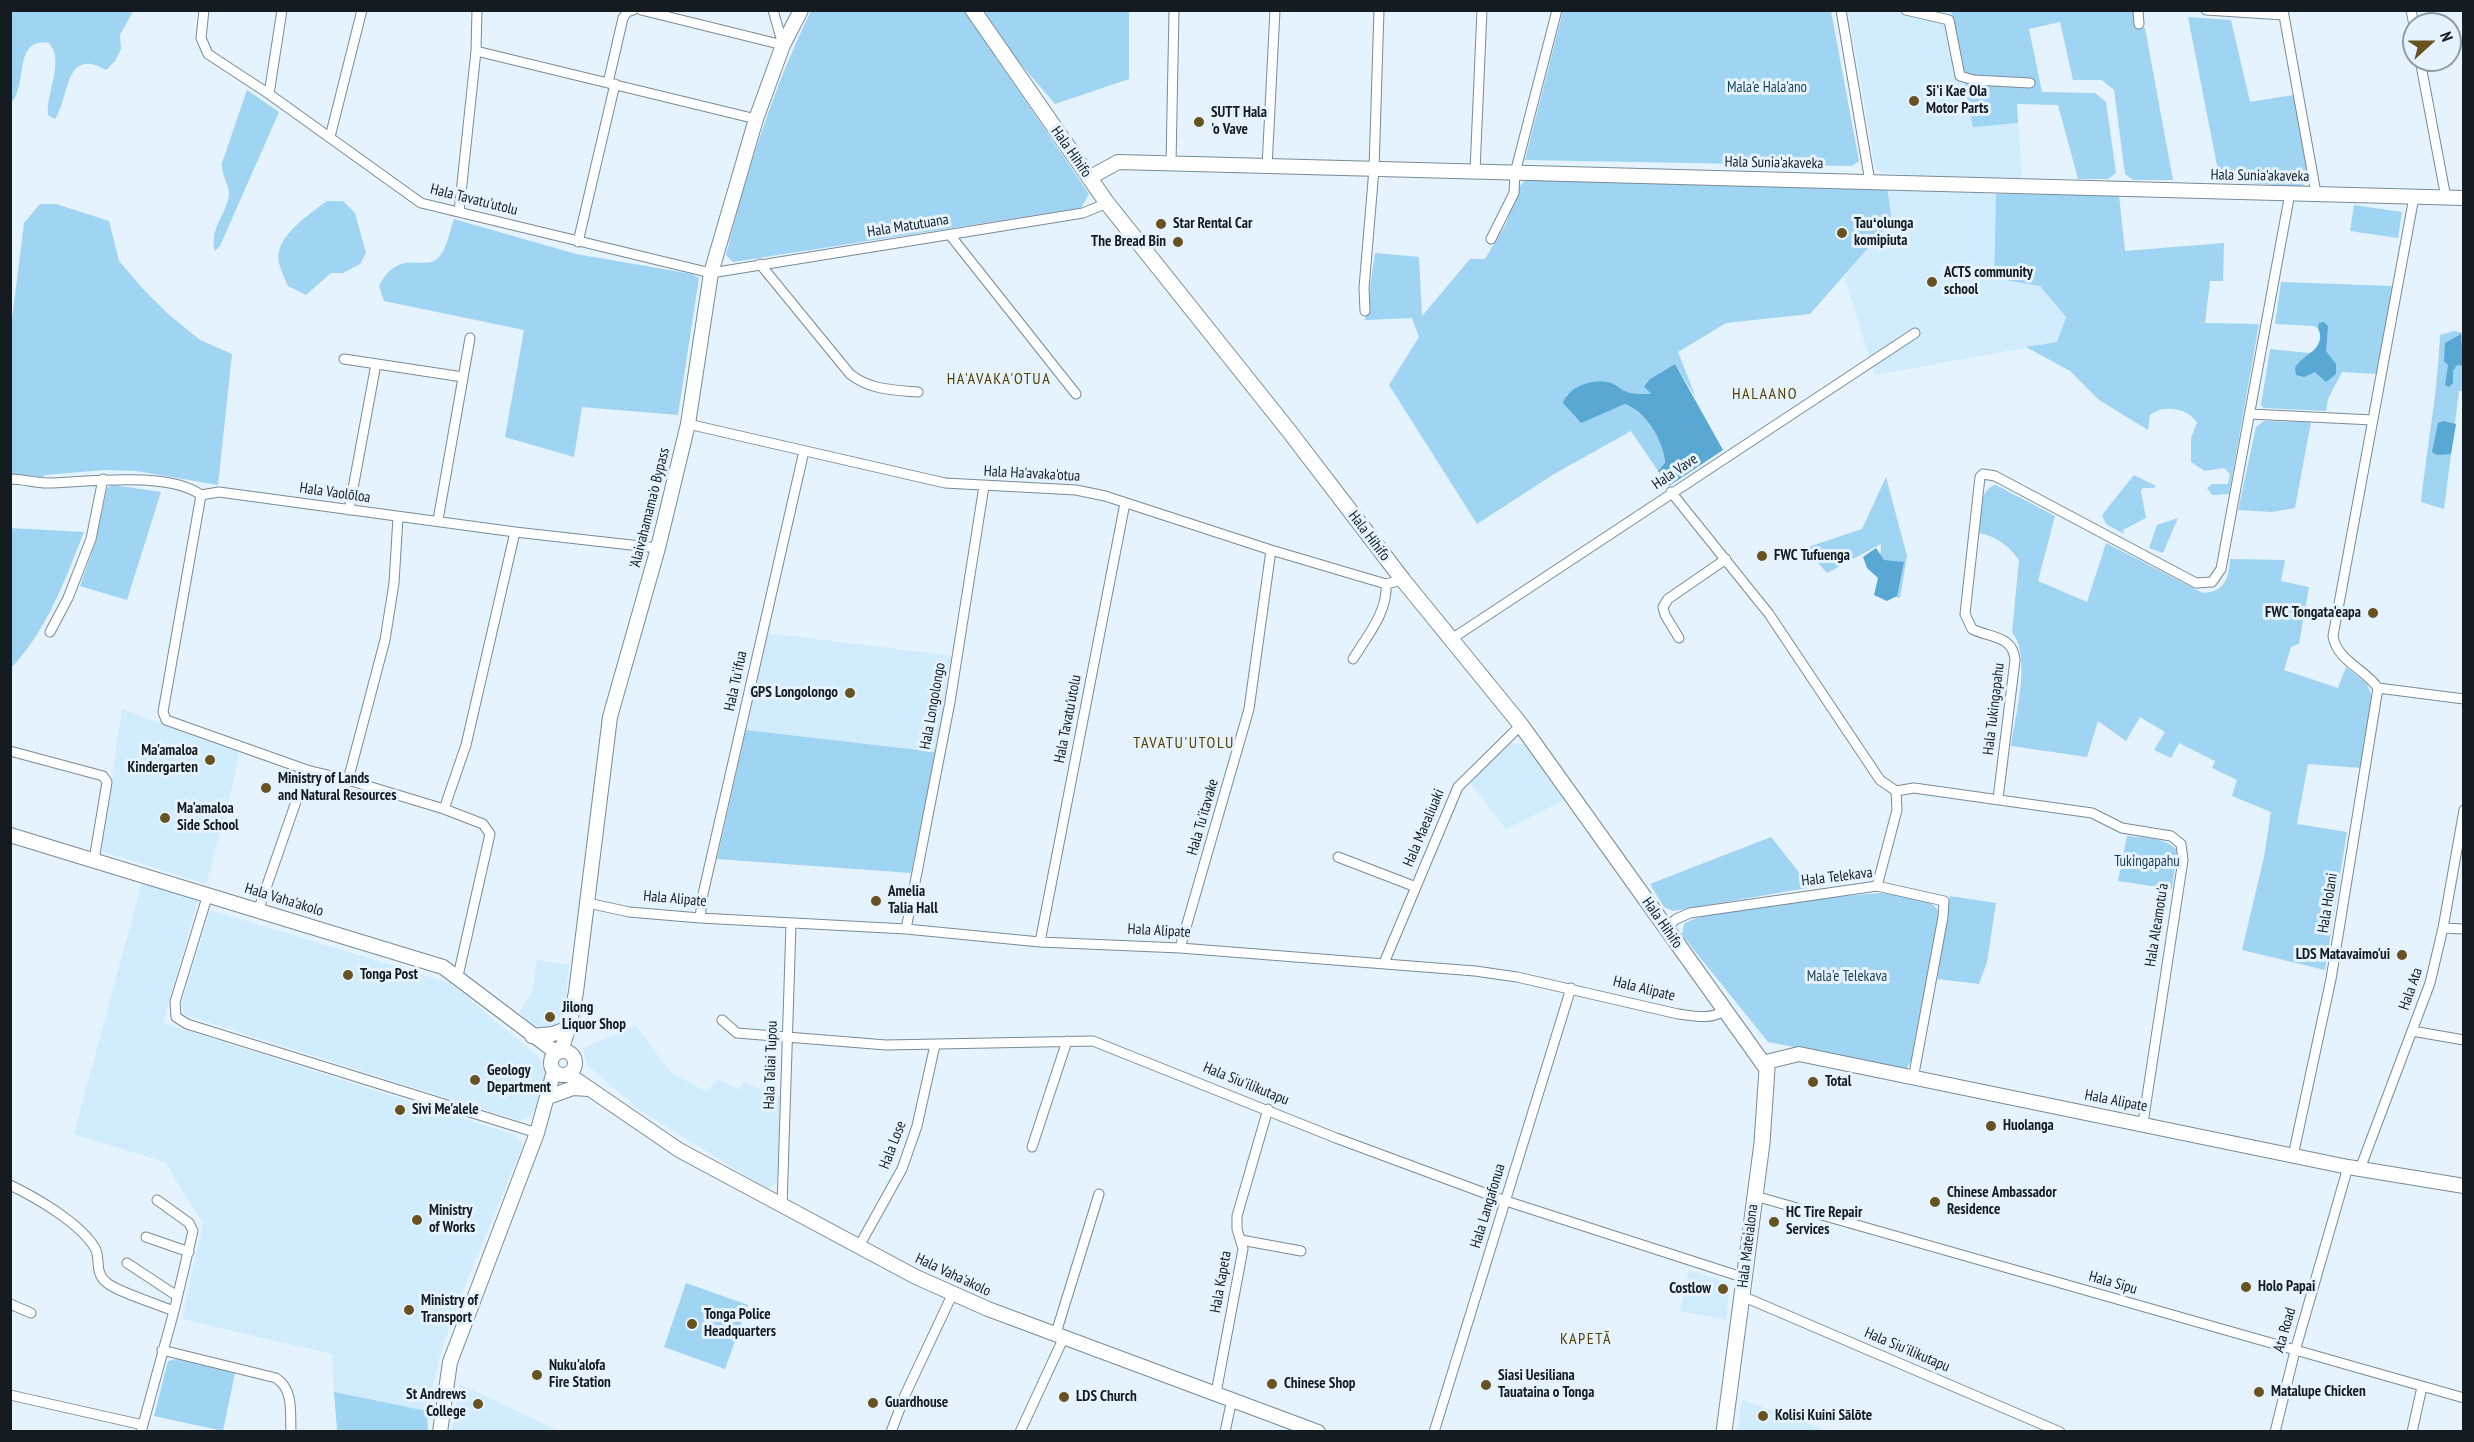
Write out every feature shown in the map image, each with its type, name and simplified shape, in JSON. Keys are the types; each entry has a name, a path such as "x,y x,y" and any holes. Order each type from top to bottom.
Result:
{"main road":[{"name":"'Alaivahamama'o Bypass","path":"440,1431 450,1362 562,1063 570,1025 588,903 610,717 658,548 688,424 711,273 756,119 783,45 801,10"},
{"name":"Hala Hihifo","path":"973,10 1107,203 1289,430 1403,580 1453,638 1521,725 1762,1063"},
{"name":"Hala Sunia'akaveka","path":"1089,178 1118,162 1267,168 1475,171 2463,198"},
{"name":"Hala Vaha'akolo","path":"10,835 420,959 458,976 596,1092 679,1150 858,1248 953,1293 1318,1431"},
{"path":"530,1035 553,1034 570,1025"},
{"name":"Hala Alipate","path":"1762,1063 1799,1054 1913,1079 2143,1123 2293,1156 2463,1186"},
{"name":"Hala Mateialona","path":"1724,1431 1768,1086 1767,1069 1762,1063"},
{"path":"548,1100 573,1088 596,1092"}],"street":[{"name":"Hala Tavatu'utolu","path":"204,10 201,38 208,54 269,94 421,203 711,273"},
{"path":"269,94 282,10"},
{"path":"330,137 362,10"},
{"path":"459,212 476,51 477,10"},
{"path":"640,10 783,45 773,10"},
{"path":"1171,163 1174,10"},
{"path":"1267,168 1275,10"},
{"path":"1365,311 1364,288 1374,169 1379,10"},
{"path":"1475,171 1482,10"},
{"path":"1491,239 1514,193 1515,173 1557,10"},
{"path":"1841,10 1870,182"},
{"path":"1906,10 1949,20 1960,76 1974,80 2030,83"},
{"path":"2138,10 2139,24"},
{"path":"2206,10 2283,13 2316,193"},
{"path":"578,242 612,83 623,18 629,11"},
{"path":"476,51 756,119"},
{"path":"2422,72 2446,198"},
{"path":"2290,193 2250,414 2373,420"},
{"path":"2414,197 2333,636 2338,652 2371,679 2378,688 2463,699"},
{"name":"Hala Matutuana","path":"711,273 1083,213 1107,203"},
{"path":"950,235 1076,394"},
{"path":"760,264 850,374 862,383 880,388 918,392"},
{"name":"Hala Vave","path":"1453,638 1915,333"},
{"path":"438,520 470,338"},
{"path":"344,359 463,377"},
{"path":"349,510 376,364"},
{"name":"Hala Tukingapahu","path":"1998,799 2015,653 2001,638 1972,629 1965,614 1978,483 1983,474 1995,476 2196,583 2204,585 2212,582 2221,569 2250,414"},
{"name":"Hala Ha'avaka'otua","path":"688,424 945,483 1076,490 1386,584 1403,580"},
{"name":"Hala Tu'ifua","path":"700,918 703,894 804,451"},
{"path":"50,632 68,598 91,539 103,478"},
{"name":"Hala Vaolōloa","path":"10,479 46,483 103,478 191,488 201,495 219,492 398,518 438,520 514,532 658,548"},
{"name":"Hala Longolongo","path":"906,929 950,702 984,486"},
{"path":"1671,492 1769,614 1880,780 1896,791 1897,810 1877,886"},
{"path":"201,495 163,712 166,720 307,770 348,780 483,824 490,834 458,976"},
{"name":"Hala Tavatu'utolu","path":"1040,942 1125,503"},
{"path":"348,780 385,640 394,583 398,518"},
{"path":"444,810 466,745 514,532"},
{"name":"Hala Tu'itavake","path":"1180,948 1249,710 1270,550"},
{"path":"1679,638 1665,615 1663,607 1668,600 1726,559"},
{"path":"1353,659 1379,617 1387,596 1386,584"},
{"name":"Hala Holani","path":"2293,1156 2331,979 2378,688"},
{"name":"Hala Maealiuaki","path":"1384,963 1458,787 1521,725"},
{"path":"10,751 103,776 107,782 94,860"},
{"path":"258,911 307,770"},
{"name":"Hala Aleamotu'a","path":"1896,791 1914,788 2092,813 2122,828 2171,836 2181,844 2183,860 2143,1123"},
{"name":"Hala Ata","path":"2354,1168 2430,983 2443,927 2463,810"},
{"path":"1338,857 1416,887"},
{"name":"Hala Telekava","path":"1665,929 1676,919 1690,913 1877,886 1944,901 1944,917 1913,1079"},
{"path":"208,894 175,1002 176,1017 187,1024 537,1133"},
{"name":"Hala Alipate","path":"588,903 629,912 700,918 906,929 1040,942 1180,948 1475,971 1571,988 1678,1014 1705,1017 1717,1016 1724,1011"},
{"name":"Hala Taliai Tupou","path":"782,1207 791,924"},
{"path":"2443,927 2463,929"},
{"name":"Hala Langafonua","path":"1434,1431 1571,988"},
{"name":"Hala Siu'ilikutapu","path":"722,1020 737,1033 886,1045 1067,1041 1105,1044 1336,1138 1506,1201 1745,1278"},
{"path":"2412,1031 2463,1040"},
{"path":"1032,1147 1067,1041"},
{"name":"Hala Lose","path":"858,1248 902,1169 917,1126 935,1045"},
{"name":"Hala Kapeta","path":"1216,1393 1243,1249 1237,1229 1238,1216 1268,1109"},
{"name":"Ata Road","path":"2275,1431 2295,1351 2354,1168"},
{"path":"10,1185 36,1197 88,1238 97,1251 97,1268 106,1282 174,1311"},
{"path":"1020,1431 1060,1335 1099,1194"},
{"name":"Hala Sipu","path":"1755,1196 2463,1398"},
{"path":"10,1395 142,1428 193,1232 189,1223 157,1200"},
{"path":"146,1237 189,1252"},
{"path":"1241,1240 1301,1251"},
{"path":"127,1263 177,1296"},
{"path":"891,1431 904,1395 953,1293"},
{"name":"Hala Siu'ilikutapu","path":"1742,1296 2060,1431"},
{"path":"10,1304 31,1313"},
{"path":"162,1350 276,1378 285,1384 289,1395 291,1431"},
{"path":"2412,1431 2422,1387"},
{"path":"1225,1431 1232,1399"}],"shaded area":[{"path":"1848,11 1951,11 1973,126 2018,123 2022,178 1928,177 1881,172 1875,167"},
{"name":"ACTS community school","path":"1887,187 1996,194 1994,278 2040,285 2066,316 2057,342 1875,375 1844,277 1892,221"},
{"path":"2324,322 2328,326 2326,351 2336,364 2336,374 2326,382 2315,372 2304,377 2296,375 2295,368 2317,346 2320,341 2319,323"},
{"path":"2461,334 2463,366 2457,365 2453,371 2453,383 2449,387 2445,385 2448,365 2444,361 2445,343"},
{"path":"1675,364 1723,450 1669,486 1658,471 1665,463 1657,437 1647,420 1633,408 1625,404 1581,423 1563,403 1570,392 1576,388 1597,382 1611,383 1636,394 1651,394 1644,386 1650,379"},
{"path":"2443,421 2456,424 2451,454 2437,455 2432,452 2438,423"},
{"path":"1876,548 1884,560 1904,562 1897,596 1887,601 1874,595 1878,578 1867,568 1863,557"},
{"name":"GPS Longolongo","path":"767,633 953,656 936,752 746,730"},
{"name":"Ma'amaloa Side School","path":"122,709 239,752 233,784 206,884 101,851"},
{"path":"1510,743 1524,744 1564,800 1506,829 1466,777"},
{"path":"142,882 198,899 163,1023 515,1135 523,1144 460,1298 440,1355 427,1411 334,1392 332,1354 182,1319 203,1224 165,1162 74,1134"},
{"path":"210,910 450,983 541,1059 546,1078 532,1115 520,1121 185,1015 181,1005"},
{"path":"537,960 569,965 563,1026 542,1034 519,1012 532,994"},
{"path":"636,1026 670,1072 706,1092 719,1079 738,1090 743,1082 780,1096 777,1183 766,1188 672,1130 640,1110 587,1065 583,1048"},
{"path":"1689,1270 1730,1283 1726,1320 1680,1311"},
{"name":"St Andrews College","path":"460,1384 558,1431 451,1431"},
{"name":"Kolisi Kuini Sālōte","path":"1742,1400 1830,1431 1737,1431"}],"green space":[{"path":"11,10 133,11 120,35 121,49 115,61 106,70 92,64 82,64 75,69 55,119 48,115 55,68 53,50 49,43 37,43 25,55 19,85 11,103"},
{"path":"811,11 964,11 1089,194 1081,208 733,262 726,255 752,161 773,100"},
{"path":"984,11 1129,11 1129,79 1055,104 1014,56"},
{"name":"Mala'e Hala'ano","path":"1563,11 1831,11 1859,161 1852,166 1525,160"},
{"path":"1951,11 2134,11 2134,28 2145,28 2173,180 2133,180 2125,174 2114,90 2102,80 2073,80 2060,22 2029,29 2042,92 2095,93 2106,102 2116,173 2108,179 2078,179 2058,105 2017,104 2018,123 1973,127"},
{"path":"2188,17 2231,20 2250,102 2293,95 2309,177 2302,187 2220,181"},
{"path":"247,90 279,112 220,246 215,251 214,236 229,195 222,163"},
{"path":"1525,180 1887,187 1892,221 1810,314 1726,323 1678,352 1696,398 1675,364 1644,385 1652,395 1626,392 1612,384 1590,384 1566,395 1574,416 1581,422 1625,404 1633,408 1647,421 1661,446 1665,463 1658,471 1631,431 1554,474 1477,524 1389,385 1419,337 1412,318 1365,320 1375,253 1419,257 1422,316 1470,259 1485,259 1506,224 1520,186"},
{"path":"1996,194 2119,195 2125,251 2224,243 2223,281 2210,281 2205,323 2259,324 2229,494 2212,495 2207,488 2212,484 2228,484 2230,474 2224,468 2205,471 2191,462 2191,438 2197,423 2188,414 2175,409 2155,412 2150,415 2148,430 2099,400 2070,371 2026,347 2057,342 2066,317 2040,286 1994,278"},
{"path":"327,201 343,201 355,213 366,253 360,264 343,273 331,273 306,295 288,286 279,263 279,253 287,235 294,227"},
{"path":"40,204 56,204 109,221 119,261 143,289 168,314 200,340 232,354 218,485 136,471 105,470 45,475 38,486 11,483 11,327 24,223"},
{"path":"2354,205 2402,212 2398,238 2350,231"},
{"path":"454,219 576,254 692,274 699,278 678,415 582,407 574,457 505,437 524,330 384,301 379,286 395,267 403,264 432,262 438,258 446,245"},
{"path":"2281,282 2393,286 2377,374 2342,372 2328,399 2326,411 2264,408 2261,405 2270,349 2308,353 2315,351 2321,335 2318,328 2313,326 2275,324"},
{"path":"2454,331 2463,333 2463,391 2459,391 2444,509 2421,502 2435,398 2440,335"},
{"path":"2264,421 2311,422 2295,508 2272,512 2238,510 2256,427"},
{"path":"2134,475 2156,486 2143,488 2141,491 2146,518 2123,530 2124,534 2106,524 2102,515"},
{"path":"1886,477 1907,556 1900,598 1878,593 1881,544 1827,573 1805,548 1862,529"},
{"path":"113,485 161,492 127,600 80,586 95,544 107,488"},
{"path":"1996,485 2055,516 2038,581 2087,602 2106,543 2203,593 2221,587 2227,578 2230,559 2285,560 2281,581 2309,587 2299,644 2291,647 2284,670 2338,688 2346,667 2367,684 2373,699 2360,768 2308,764 2297,824 2347,832 2325,970 2242,950 2264,857 2271,812 2232,796 2237,780 2212,768 2215,761 2179,743 2171,758 2154,750 2165,732 2140,717 2126,741 2098,721 2087,757 2011,746 2022,671 2018,643 2012,632 2019,560 2002,542 1979,533 1983,497 1990,487"},
{"path":"2178,518 2163,553 2149,548 2157,525"},
{"path":"10,528 84,532 45,621 11,668"},
{"path":"746,730 936,752 911,873 717,859"},
{"name":"Tukingapahu","path":"2127,836 2160,840 2177,850 2172,889 2118,881"},
{"path":"1771,837 1809,885 1807,888 1673,911 1664,907 1650,884"},
{"name":"Mala'e Telekava","path":"1881,893 1922,900 1930,903 1939,913 1912,1059 1906,1069 1768,1042 1682,935 1684,924 1719,912 1778,903"},
{"path":"1950,896 1996,903 1987,962 1979,984 1937,979"},
{"path":"686,1283 748,1305 725,1369 664,1347"},
{"path":"176,1359 235,1373 223,1431 154,1416 168,1361"},
{"path":"334,1392 427,1411 428,1431 337,1431"}],"place":[{"name":"Si'i Kae Ola Motor Parts","path":"1914,101"},
{"name":"SUTT Hala 'o Vave","path":"1199,122"},
{"name":"Star Rental Car","path":"1161,224"},
{"name":"Tauʻolunga komipiuta","path":"1842,233"},
{"name":"The Bread Bin","path":"1178,242"},
{"name":"ACTS community school","path":"1932,282"},
{"name":"FWC Tufuenga","path":"1762,556"},
{"name":"FWC Tongata'eapa","path":"2373,613"},
{"name":"GPS Longolongo","path":"850,693"},
{"name":"Ma'amaloa Kindergarten","path":"210,760"},
{"name":"Ministry of Lands and Natural Resources","path":"266,788"},
{"name":"Ma'amaloa Side School","path":"165,818"},
{"name":"Amelia Talia Hall","path":"876,901"},
{"name":"LDS Matavaimo'ui","path":"2402,955"},
{"name":"Tonga Post","path":"348,975"},
{"name":"Jilong Liquor Shop","path":"550,1017"},
{"name":"Geology Department","path":"475,1080"},
{"name":"Total","path":"1813,1082"},
{"name":"Sivi Me'alele","path":"400,1110"},
{"name":"Huolanga","path":"1991,1126"},
{"name":"Chinese Ambassador Residence","path":"1935,1202"},
{"name":"Ministry of Works","path":"417,1220"},
{"name":"HC Tire Repair Services","path":"1774,1222"},
{"name":"Holo Papai","path":"2246,1287"},
{"name":"Costlow","path":"1723,1289"},
{"name":"Ministry of Transport","path":"409,1310"},
{"name":"Tonga Police Headquarters","path":"692,1324"},
{"name":"Nuku'alofa Fire Station","path":"537,1375"},
{"name":"Chinese Shop","path":"1272,1384"},
{"name":"Siasi Uesiliana Tauataina o Tonga","path":"1486,1385"},
{"name":"Matalupe Chicken","path":"2259,1392"},
{"name":"LDS Church","path":"1064,1397"},
{"name":"Guardhouse","path":"873,1403"},
{"name":"St Andrews College","path":"478,1404"},
{"name":"Kolisi Kuini Sālōte","path":"1763,1416"}],"district":[{"name":"HA'AVAKA'OTUA","path":"999,379"},
{"name":"HALAANO","path":"1765,394"},
{"name":"TAVATU'UTOLU","path":"1184,743"},
{"name":"KAPETĀ","path":"1586,1339"}]}
